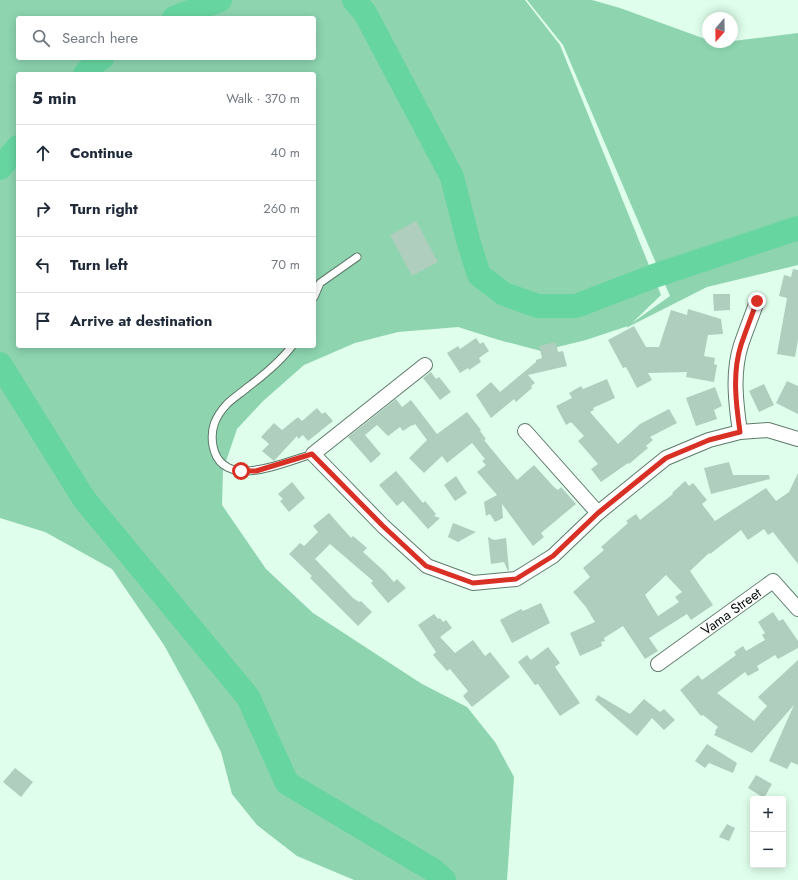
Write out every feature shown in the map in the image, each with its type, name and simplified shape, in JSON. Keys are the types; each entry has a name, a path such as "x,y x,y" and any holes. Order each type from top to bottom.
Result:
{"street":[{"path":"740,432 736,380 740,346 757,301"},
{"path":"425,365 312,454 383,526 426,566 473,583 516,579 553,556 598,513 666,458 709,440 740,432 768,430 798,439"},
{"path":"526,431 598,513"},
{"name":"Vama Street","path":"658,664 773,581 798,609"}],"lane":[{"path":"316,292 320,283 357,257"},
{"path":"290,348 260,378 227,404 215,420 212,438 215,454 219,461 229,468 241,471 256,471 312,454"}],"green space":[{"path":"0,0 525,0 560,45 661,295 632,323 670,296 563,45 527,0 592,0 620,8 702,38 702,48 738,48 738,40 798,33 798,265 707,287 626,328 628,326 586,340 541,351 458,327 398,332 355,343 304,365 262,402 237,429 223,470 222,505 266,569 313,613 422,684 467,707 495,742 514,777 507,880 354,880 297,856 257,825 232,794 221,752 164,645 112,569 45,532 0,518"}],"building":[{"path":"416,221 438,262 412,276 390,235"},
{"path":"793,269 798,270 798,340 795,357 777,354 787,298 779,296 784,275 791,277"},
{"path":"713,294 730,294 730,310 714,311"},
{"path":"688,309 721,319 723,334 708,335 704,356 715,358 714,364 717,365 714,382 686,377 687,372 648,373 652,380 637,388 626,367 623,368 608,340 634,326 646,347 659,347 671,310 687,315"},
{"path":"476,338 480,344 483,342 489,351 479,358 481,362 469,370 468,368 460,373 447,353 458,346 460,349"},
{"path":"556,342 558,352 563,351 567,366 528,375 535,383 531,386 532,388 516,402 514,399 491,418 476,395 491,382 500,392 536,362 536,360 542,358 539,346"},
{"path":"431,372 436,379 439,377 451,392 440,400 423,378"},
{"path":"607,379 615,398 593,408 594,410 590,412 618,444 640,424 669,409 677,423 650,437 653,440 646,446 648,448 629,464 628,463 601,482 591,469 598,464 578,441 584,436 571,422 566,425 556,406 572,398 569,393 581,386 583,389"},
{"path":"787,381 798,386 798,414 776,403"},
{"path":"764,384 774,405 759,412 749,391"},
{"path":"715,387 722,406 714,410 717,419 696,426 686,398"},
{"path":"396,399 402,407 411,400 437,434 467,412 481,430 480,431 486,439 484,440 517,480 534,465 554,487 558,490 561,487 576,504 541,533 544,537 533,546 502,504 503,518 495,522 490,514 486,516 484,502 497,495 477,472 486,465 482,461 485,459 472,443 447,463 442,456 424,473 409,458 427,440 415,424 403,431 400,427 388,436 377,425 365,435 381,454 371,463 348,437"},
{"path":"317,408 322,414 325,412 333,421 308,441 303,435 298,439 297,436 274,461 262,451 269,444 261,437 274,423 282,430 298,417 302,421"},
{"path":"729,462 733,475 769,475 770,479 711,494 704,468"},
{"path":"396,471 423,503 425,501 436,514 434,516 440,518 428,529 403,501 397,506 379,485"},
{"path":"798,473 798,564 773,532 768,535 764,529 748,540 741,530 710,554 709,553 690,571 713,605 691,620 687,614 649,638 658,651 645,659 623,626 604,638 605,641 601,642 602,646 580,656 570,633 595,622 586,607 573,592 590,577 583,568 604,550 601,547 628,523 626,521 636,514 640,520 673,494 672,493 685,481 689,486 693,483 707,500 702,504 715,521 766,488 776,501 789,492","holes":["666,575 682,592 675,597 679,602 658,616 645,595"]},
{"path":"456,476 467,493 455,501 444,485"},
{"path":"292,482 305,498 289,512 280,501 283,499 278,494"},
{"path":"329,513 351,538 353,536 367,548 363,552 394,582 397,579 406,588 388,603 371,583 373,581 330,544 315,559 353,598 359,602 361,601 372,612 358,626 310,578 312,576 289,554 300,543 304,546 318,532 313,526"},
{"path":"453,523 476,532 458,542 448,537"},
{"path":"488,537 494,540 506,538 508,571 504,562 491,564"},
{"path":"541,603 550,623 512,643 500,620 521,609 523,611"},
{"path":"773,612 779,621 783,619 798,641 798,648 778,659 775,655 757,666 759,670 748,676 745,672 717,693 754,721 767,706 758,697 798,660 798,765 791,762 787,769 769,761 794,705 752,753 714,735 718,727 703,715 701,716 680,690 698,675 702,680 736,655 734,652 743,646 746,651 765,640 762,635 765,633 758,622"},
{"path":"434,614 443,622 446,620 452,628 440,637 455,653 473,640 485,656 490,652 510,677 472,707 463,696 468,691 450,669 447,671 433,655 436,652 418,625"},
{"path":"548,647 560,663 555,667 580,703 560,716 538,684 535,685 518,662 527,655 531,660"},
{"path":"598,695 630,714 644,699 660,712 664,709 675,720 664,730 652,718 637,736 595,700"},
{"path":"707,744 737,763 733,773 709,763 705,768 695,761"},
{"path":"15,768 33,782 21,797 3,782"},
{"path":"756,775 772,784 765,796 761,796 748,788"},
{"path":"727,824 735,828 729,841 719,837"}],"waterway":[{"path":"179,16 220,0"},
{"path":"354,0 365,13 452,177 468,240 479,275 504,294 538,306 576,306 654,276 798,228"},
{"path":"87,72 99,60"},
{"path":"0,168 16,149"},
{"path":"0,364 84,499 248,697 287,783 433,870 444,880"}],"route":[{"path":"241,471 256,471 312,454 383,526 426,566 473,583 516,579 553,556 598,513 666,458 709,440 740,432 736,380 740,346 757,301"}]}
